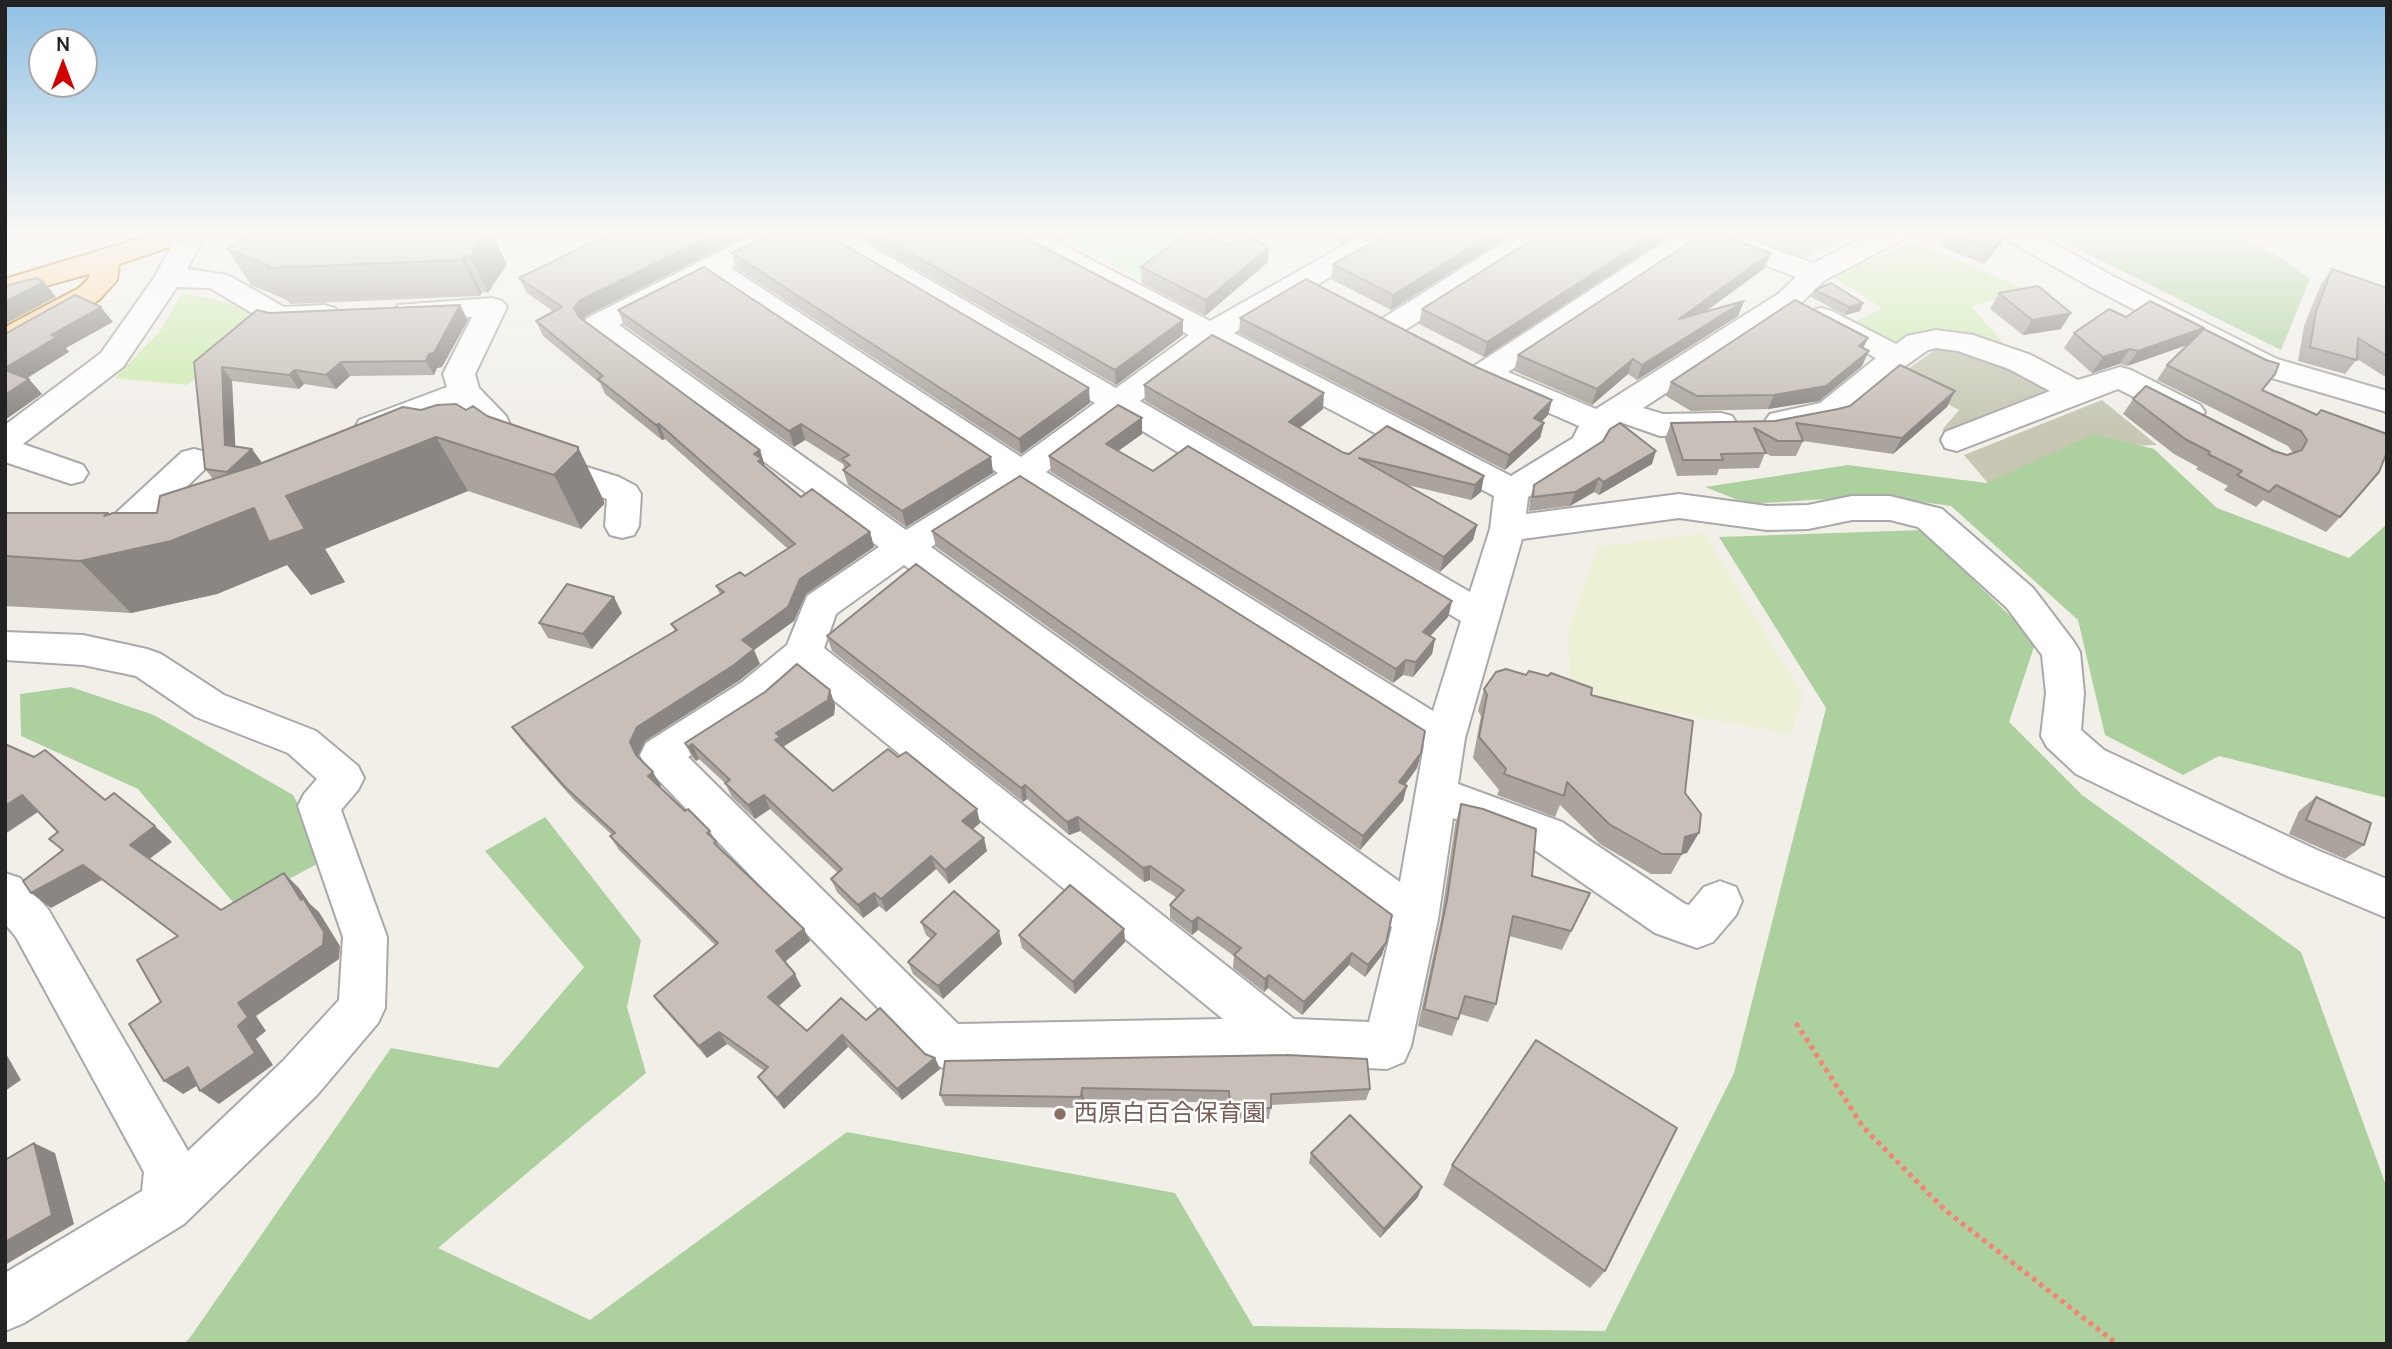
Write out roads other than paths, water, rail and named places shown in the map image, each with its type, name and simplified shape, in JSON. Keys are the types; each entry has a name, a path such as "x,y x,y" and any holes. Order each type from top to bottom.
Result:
{"main road":[{"path":"5,340 82,298"}],"street":[{"path":"5,442 112,360 154,298"},
{"path":"247,298 278,316 345,314"},
{"path":"648,298 598,324 902,548 1416,919"},
{"path":"757,298 1022,473 1446,738"},
{"path":"940,298 1482,616"},
{"path":"1142,298 1512,491"},
{"path":"1293,298 1210,334 1022,473 902,548 820,606 803,653 756,693 660,755 948,1047 1285,1041 1388,1046 1416,919 1446,738 1507,528 1512,491"},
{"path":"1391,326 1435,298"},
{"path":"1589,298 1474,367 1608,416 1660,425 1768,423 1830,412 1897,357 1918,343 1936,339 1962,342 2021,362 2076,392"},
{"path":"2134,298 2266,366 2387,402"},
{"path":"1512,491 1585,445 1608,416 1788,300 1897,357"},
{"path":"385,312 492,307 460,373 464,392 490,416 501,440"},
{"path":"1957,440 2120,377 2216,426"},
{"path":"339,440 464,392"},
{"path":"467,438 501,440 529,459 607,485 624,494 622,526"},
{"path":"5,450 71,473"},
{"path":"104,545 194,460"},
{"path":"1507,528 1679,506 1767,518 1808,517 1852,508 1890,508 1930,518 2020,598 2061,652 2065,693 2061,736 2090,762 2301,863 2387,899"},
{"path":"67,549 162,537"},
{"path":"5,646 83,650 147,664 210,706 302,742 344,778 319,806 365,937 362,1008 300,1078 166,1206 5,1304"},
{"path":"803,653 1285,1041"},
{"path":"1436,794 1547,835 1671,919 1697,928 1720,901"},
{"path":"5,892 32,923 170,1169 166,1206"}],"place":[{"name":"西原白百合保育園","path":"1060,1114"}]}
